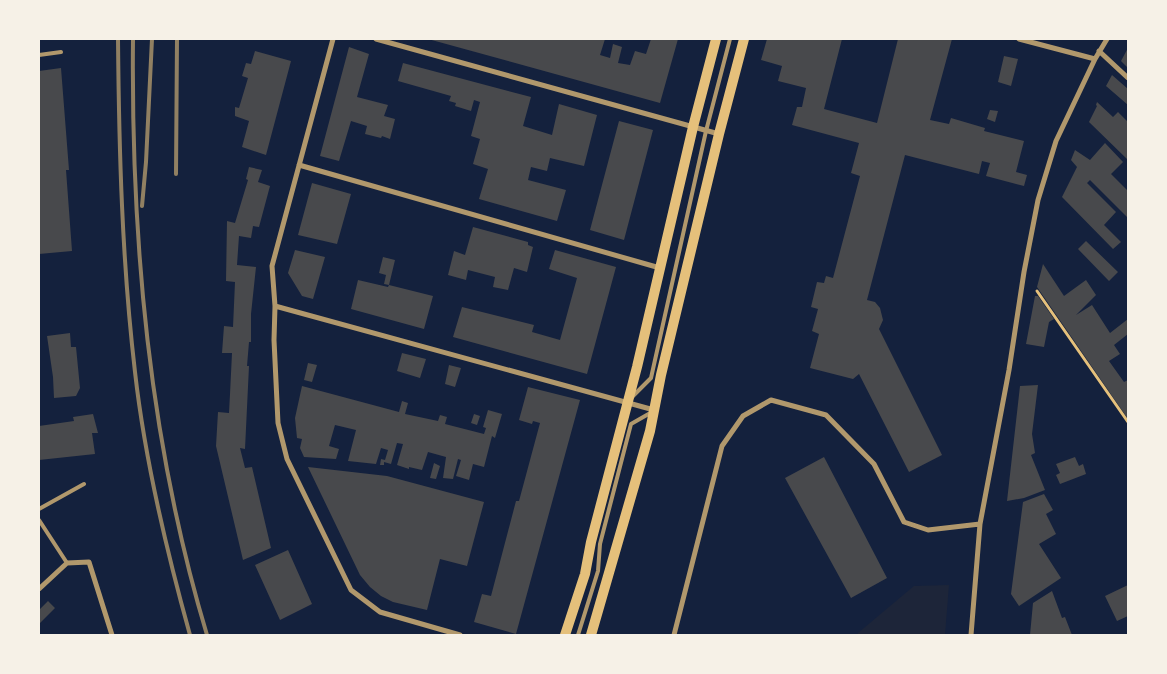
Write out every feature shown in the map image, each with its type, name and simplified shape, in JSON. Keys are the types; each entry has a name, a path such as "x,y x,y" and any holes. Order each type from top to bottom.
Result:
{"main road":[{"path":"565,635 585,574 591,542 716,39"},
{"path":"591,635 655,410 719,134 744,39"}],"street":[{"path":"333,39 272,266 278,423 287,459 351,590 380,612 460,635"},
{"path":"376,39 719,134"},
{"path":"1019,39 1095,59"},
{"path":"972,635 980,524 1038,200 1056,141 1099,51 1107,39"},
{"path":"1099,51 1128,78"},
{"path":"299,165 660,268"},
{"path":"275,306 655,410"},
{"path":"674,635 722,446 742,416 771,400 826,415 874,464 904,522 928,530 980,524"},
{"path":"39,589 67,563 89,562 112,635"}],"lane":[{"path":"627,402 651,378 706,131 730,39"},
{"path":"39,55 61,52"},
{"path":"578,635 598,571 600,544 631,424 655,410"},
{"path":"39,509 84,484"},
{"path":"39,520 67,563"}],"path":[{"path":"1024,272 1128,422"}],"shaded area":[{"path":"949,585 945,635 858,635 858,633 914,586"}],"building":[{"path":"428,39 605,39 600,55 610,58 613,44 622,47 618,63 630,65 635,51 646,54 651,39 678,39 660,103"},
{"path":"767,39 842,39 824,109 877,123 898,39 952,39 930,120 949,124 951,118 985,128 984,131 1024,141 1016,172 1027,175 1024,186 986,176 990,163 982,161 979,174 905,155 867,300 875,302 880,308 883,320 879,329 942,455 909,472 859,374 853,379 810,368 819,334 812,331 818,309 811,307 817,282 824,283 826,276 833,278 860,176 851,173 859,143 792,125 797,107 802,107 806,88 778,81 782,66 761,60"},
{"path":"349,47 369,54 357,97 388,105 384,116 395,119 390,139 365,134 367,126 351,121 339,161 320,156"},
{"path":"1128,48 1128,68 1121,61"},
{"path":"255,51 291,61 266,155 242,147 249,121 235,116 235,107 239,108 248,78 242,76 246,63 251,64"},
{"path":"1004,56 1018,59 1011,86 998,82"},
{"path":"403,63 531,97 523,126 552,135 559,104 597,115 584,166 550,158 547,171 531,167 528,180 566,190 557,221 479,199 488,169 473,164 480,139 471,136 480,102 474,100 471,111 455,106 456,103 449,101 451,96 398,81"},
{"path":"61,68 69,170 66,170 72,251 39,254 39,71"},
{"path":"1112,75 1128,89 1128,105 1106,86"},
{"path":"1097,102 1113,117 1118,112 1128,122 1128,160 1089,122"},
{"path":"990,110 998,111 995,122 987,119"},
{"path":"619,121 653,130 624,240 590,230"},
{"path":"1105,143 1123,162 1111,174 1128,191 1128,218 1090,180 1087,183 1116,212 1104,225 1121,242 1113,249 1062,197 1077,167 1071,160 1075,150 1090,160"},
{"path":"249,167 262,170 258,182 270,186 259,227 253,226 251,238 239,236 237,265 256,267 251,314 251,342 249,342 247,366 249,366 245,449 240,448 245,468 252,467 271,548 243,560 216,446 218,412 229,413 230,394 232,353 222,353 224,326 233,327 235,282 226,281 227,221 235,223 248,180 246,179"},
{"path":"312,183 351,194 337,244 298,235"},
{"path":"473,227 528,242 528,245 533,247 527,272 514,268 508,290 493,287 495,277 468,270 466,280 448,275 454,251 465,255"},
{"path":"1086,241 1118,272 1109,281 1078,249"},
{"path":"295,250 325,257 313,299 302,296 288,273"},
{"path":"555,250 616,267 587,374 453,337 462,307 534,325 532,332 560,340 577,278 549,269"},
{"path":"383,257 395,260 389,285 384,284 386,275 379,273"},
{"path":"1043,264 1064,296 1086,280 1096,295 1076,315 1092,305 1110,333 1128,319 1128,334 1114,345 1120,354 1109,361 1124,382 1128,380 1128,419 1037,287"},
{"path":"358,280 388,287 389,285 433,296 424,329 351,309"},
{"path":"1035,296 1038,296 1054,319 1049,322 1044,347 1026,344"},
{"path":"70,333 71,347 76,347 80,388 76,396 54,398 47,336"},
{"path":"402,353 426,359 420,378 397,371"},
{"path":"308,363 317,365 312,382 304,380"},
{"path":"449,365 461,368 455,387 445,384"},
{"path":"1038,385 1032,434 1035,453 1031,455 1045,490 1024,498 1007,501 1020,386"},
{"path":"302,386 399,412 402,401 408,403 405,414 438,421 440,415 447,417 445,424 484,434 486,428 483,427 488,410 502,414 495,438 492,436 484,467 473,464 469,480 456,476 461,460 458,459 453,479 443,478 446,457 428,452 422,470 409,467 409,469 397,465 403,444 397,443 391,464 384,462 384,465 380,465 381,459 385,460 388,450 381,448 376,464 348,461 356,430 335,425 329,446 339,449 336,459 304,457 300,448 302,439 297,438 295,418"},
{"path":"528,387 580,400 516,634 474,622 482,594 491,596 516,501 519,501 540,423 533,421 532,424 519,420"},
{"path":"93,414 98,433 92,433 95,454 39,460 39,426 74,421 73,417"},
{"path":"474,414 480,416 477,425 471,423"},
{"path":"824,457 887,578 851,598 785,478"},
{"path":"1075,457 1079,466 1083,464 1086,474 1060,484 1056,475 1060,473 1056,464"},
{"path":"434,463 440,466 436,479 430,478"},
{"path":"308,467 387,476 484,502 467,566 440,559 427,610 393,602 381,596 360,575"},
{"path":"1044,494 1053,510 1046,514 1056,534 1039,544 1061,578 1019,606 1011,594 1023,502"},
{"path":"288,550 312,604 280,620 255,565"},
{"path":"1128,585 1128,616 1117,621 1105,596"},
{"path":"1052,591 1062,618 1065,617 1072,635 1030,635 1033,603"},
{"path":"48,601 55,608 40,623 39,610"}],"railway":[{"path":"118,39 122,206 135,372 150,472 190,635"},
{"path":"133,39 136,190 140,265 148,340 158,415 171,489 187,562 207,635"},
{"path":"142,206 152,39"},
{"path":"176,174 177,39"}]}
